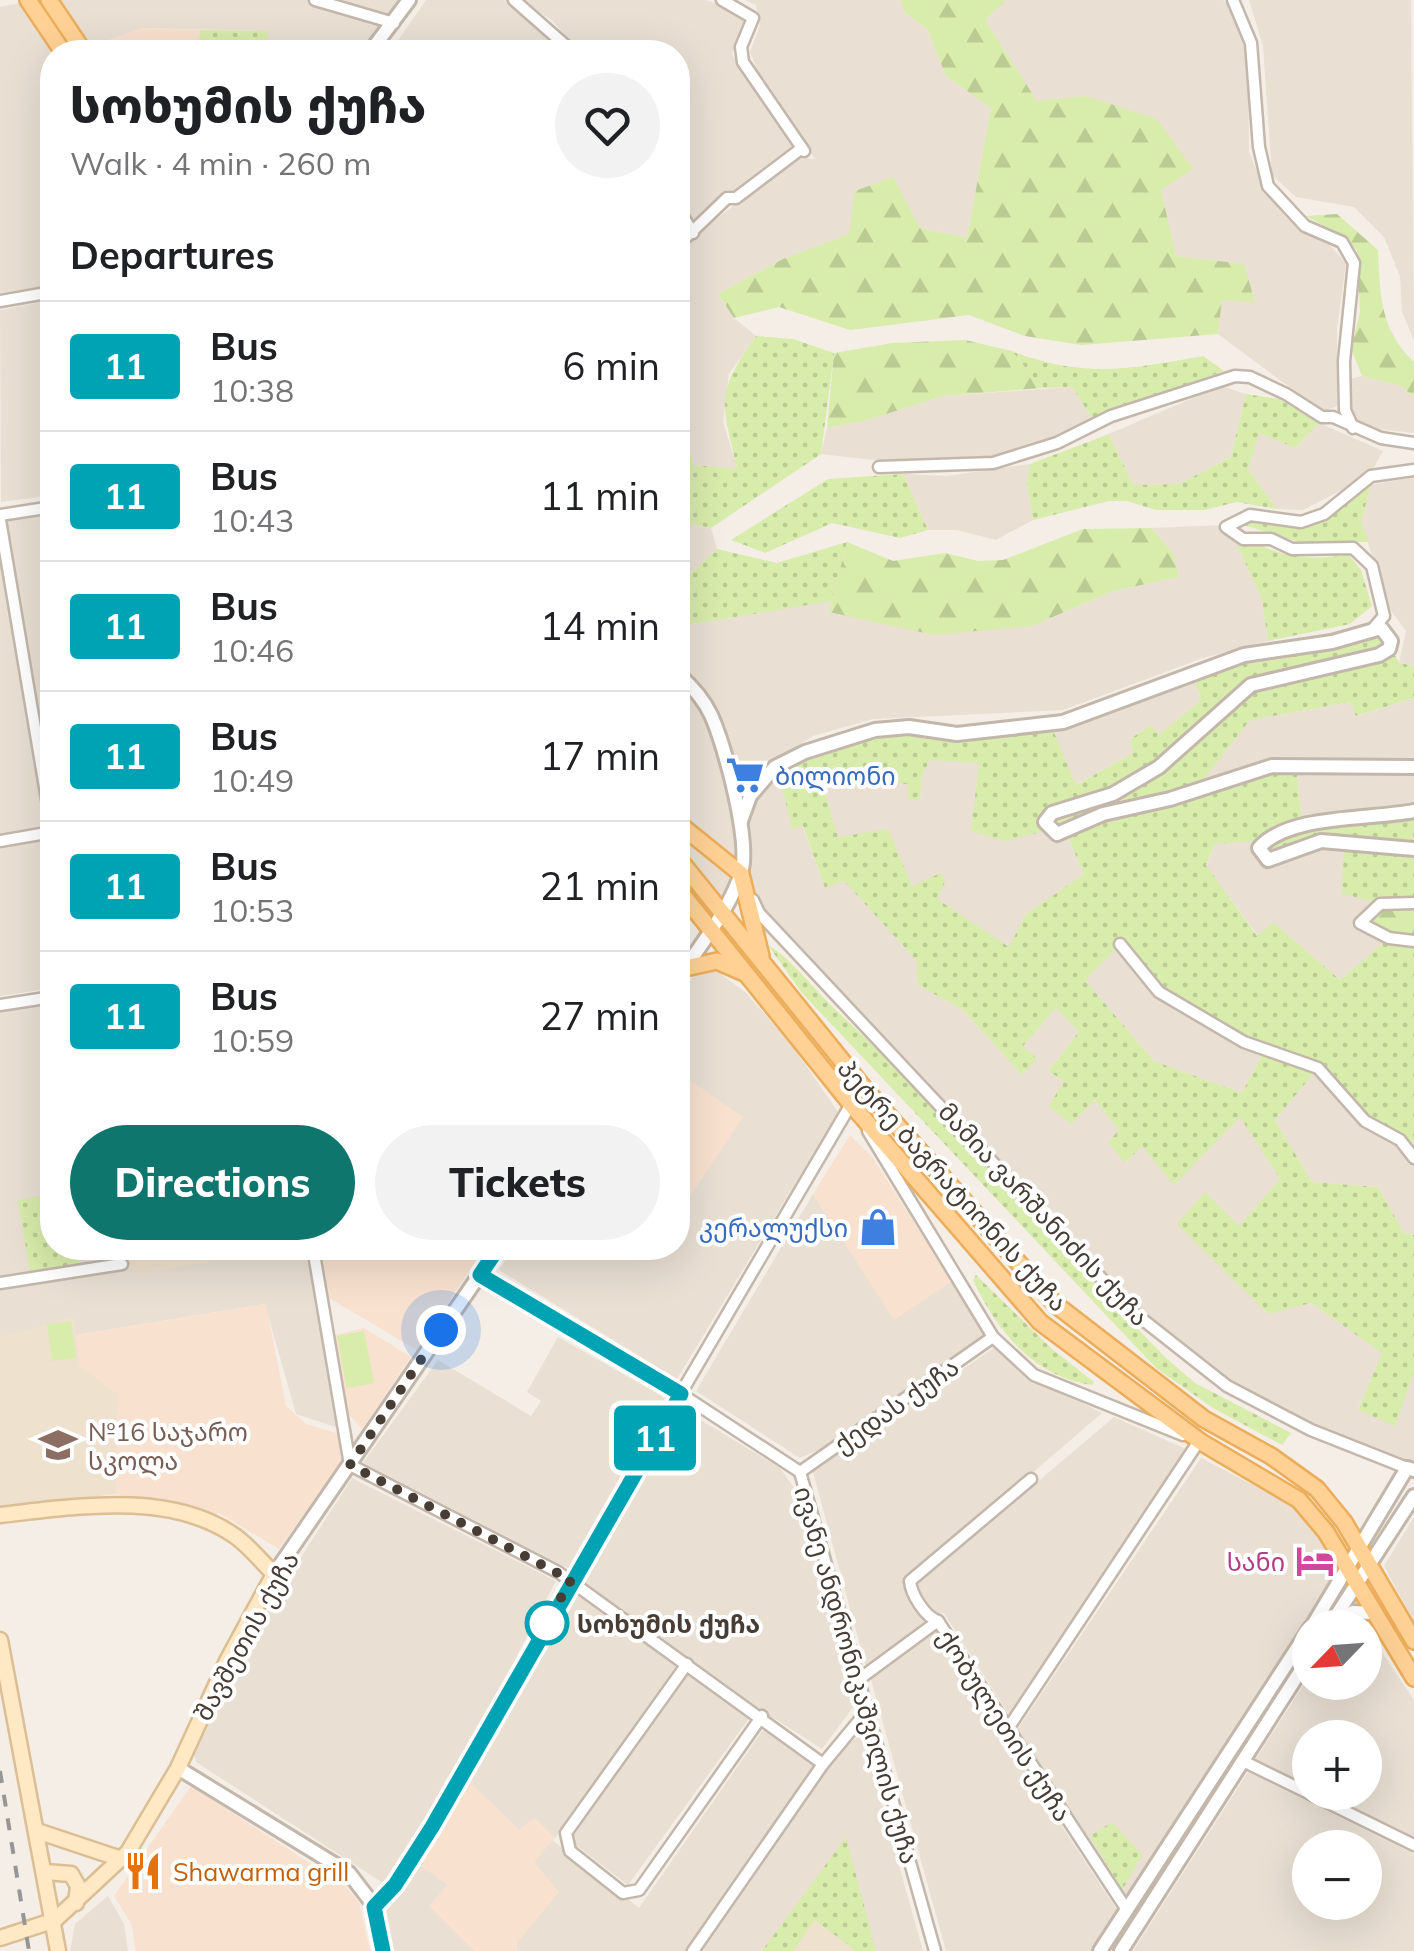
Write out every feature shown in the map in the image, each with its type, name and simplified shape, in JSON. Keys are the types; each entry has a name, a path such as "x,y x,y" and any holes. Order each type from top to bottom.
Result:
{"main road":[{"path":"28,0 55,40"},
{"path":"50,0 76,40"},
{"path":"690,833 741,874 764,965"},
{"name":"პეტრე ბაგრატიონის ქუჩა","path":"690,872 864,1088 1055,1304 1204,1419 1271,1456 1317,1489 1414,1641"},
{"name":"პეტრე ბაგრატიონის ქუჩა","path":"690,904 851,1104 1040,1322 1201,1442 1298,1500 1326,1532 1369,1610"},
{"path":"690,971 718,961 748,976"},
{"path":"0,1516 79,1506 132,1504 161,1508 234,1535 274,1574"},
{"name":"შავშეთის ქუჩა","path":"0,1938 55,1920 121,1859 178,1768 228,1659 274,1574"},
{"name":"პეტრე ბაგრატიონის ქუჩა","path":"1382,1630 1414,1678"},
{"path":"0,1640 58,1951"},
{"path":"37,1831 121,1859"},
{"path":"45,1872 71,1874 78,1886 76,1903"}],"street":[{"path":"315,0 394,23"},
{"path":"380,40 409,0"},
{"path":"514,0 559,40"},
{"path":"690,235 727,198 736,198 803,150 743,62 742,47 753,23 751,14 722,0"},
{"path":"1233,0 1252,42 1259,148 1268,186 1305,226 1342,242 1354,263 1344,361 1345,410 1353,428"},
{"path":"690,227 693,232"},
{"path":"0,301 40,294"},
{"path":"879,467 993,463 1057,443 1110,416 1235,376 1250,377 1322,417 1334,417 1353,428 1414,443"},
{"path":"1372,630 1384,616 1372,566 1353,548 1292,549 1271,538 1243,538 1226,527 1250,515 1300,522 1324,514 1370,476 1414,470"},
{"path":"40,509 0,517 40,758"},
{"path":"690,961 741,874 742,822 750,796 776,768 805,752 876,730 909,727 956,734 1062,722 1244,655 1332,642 1381,628 1391,641 1389,649 1379,656 1251,685 1159,767 1112,794 1052,812 1045,822 1056,834 1066,833 1103,814 1272,766 1414,766"},
{"path":"690,684 710,712 742,822"},
{"path":"1414,810 1302,825 1282,830 1259,848 1268,860 1321,841 1414,849"},
{"path":"0,841 40,833"},
{"name":"მამია ვარშანიძის ქუჩა","path":"741,874 759,913 1133,1312 1226,1386 1312,1430 1411,1469"},
{"path":"1414,903 1380,904 1360,923 1389,938 1414,941"},
{"path":"1120,944 1159,992 1244,1042 1318,1068 1365,1121 1400,1140 1414,1158"},
{"path":"0,1004 40,999"},
{"path":"374,1907 395,1885 424,1839 851,1104"},
{"name":"პეტრე ბაგრატიონის ქუჩა","path":"851,1104 993,1338 1034,1374 1201,1442"},
{"path":"315,1260 350,1465 571,1580 824,1764"},
{"name":"შავშეთის ქუჩა","path":"274,1574 490,1260"},
{"path":"0,1283 122,1264"},
{"name":"ივანე ანდრონიკაშვილის ქუჩა","path":"480,1275 681,1394 800,1472 935,1951"},
{"name":"ქედას ქუჩა","path":"800,1472 993,1338"},
{"path":"1007,1730 1201,1442"},
{"path":"1321,1610 1411,1469"},
{"path":"938,1621 931,1618 911,1589 910,1581 1031,1480"},
{"path":"1339,1610 1414,1496"},
{"name":"ქობულეთის ქუჩა","path":"858,1680 938,1621 1127,1910"},
{"path":"1100,1951 1292,1656"},
{"path":"688,1664 566,1833 570,1850 623,1893 639,1890 762,1716"},
{"path":"1121,1951 1292,1684"},
{"path":"693,1951 824,1764 866,1711"},
{"path":"1243,1761 1414,1844"},
{"path":"178,1768 349,1873 374,1907 383,1951"}],"shaded area":[{"path":"49,0 409,0 379,40 266,40 268,31 142,28 109,40 75,40"},
{"path":"426,0 508,0 553,40 398,40"},
{"path":"519,0 705,0 738,10 746,21 732,54 793,147 738,190 727,190 695,222 690,215 690,40 569,40 552,20"},
{"path":"745,0 901,0 905,13 927,29 946,76 991,108 967,238 920,228 893,178 849,234 783,259 718,294 734,318 756,336 729,374 723,422 738,470 694,465 690,452 690,239 797,158 815,159 761,80 750,52 760,25 756,5"},
{"path":"1006,0 1223,0 1235,13 1248,57 1249,152 1264,190 1293,223 1326,241 1346,263 1337,329 1337,406 1323,412 1218,334 1222,300 1255,301 1243,264 1176,256 1161,190 1086,96 1037,102 985,20"},
{"path":"1249,0 1411,0 1414,340 1402,312 1400,276 1384,237 1354,207 1296,197 1272,175 1263,46"},
{"path":"21,3 47,40 40,40 40,287 0,293 0,7"},
{"path":"142,28 200,30 199,40 109,40"},
{"path":"40,302 40,497 1,502 0,310"},
{"path":"1362,376 1401,386 1414,397 1414,433 1352,426 1350,379"},
{"path":"1221,386 1246,394 1231,457 1179,484 1133,485 1109,434"},
{"path":"1072,387 1092,418 1040,443 987,457 891,462 821,454 827,428 864,421 943,396"},
{"path":"1319,423 1383,451 1372,471 1342,490 1303,510 1277,509 1248,469 1259,432 1296,448"},
{"path":"1030,464 1027,483 1033,520 996,540 957,530 928,530 903,474 947,476"},
{"path":"1414,477 1414,666 1399,663 1406,631 1389,608 1361,522 1371,485"},
{"path":"40,514 40,724 6,518"},
{"path":"690,524 711,528 717,549 690,574"},
{"path":"1223,525 1235,539 1262,600 1268,641 1203,658 1063,710 873,719 813,736 776,760 744,796 718,712 690,680 692,624 832,601 829,612 1032,626 1113,591 1179,577 1173,553 1152,528"},
{"path":"0,562 40,791 40,826 0,834"},
{"path":"1193,675 1201,700 1158,736 1151,725 1130,739 1133,753 1075,785 1053,730 1063,722"},
{"path":"690,688 710,712 741,819 759,781 780,778 792,828 802,825 825,887 844,881 918,962 918,985 963,1010 1022,1075 1023,1046 1056,1008 1079,1032 1048,1071 1065,1081 1071,1123 1094,1099 1120,1131 1126,1163 1141,1145 1240,1116 1280,1179 1239,1227 1311,1303 1383,1353 1358,1409 1414,1372 1414,1470 1247,1398 1133,1312 759,913 741,875 722,911 690,872"},
{"path":"1414,698 1414,811 1302,825 1296,764 1194,790 1250,720 1352,702 1357,716"},
{"path":"930,759 980,763 1049,830 1066,833 1084,874 1026,914 1009,948 838,838 820,775 875,764 909,784 920,800 922,775"},
{"path":"1266,839 1295,847 1345,843 1380,904 1389,938 1340,980 1274,923 1258,936 1206,866 1215,844"},
{"path":"40,842 40,990 0,996 0,849"},
{"path":"1120,944 1265,1050 1242,1093 1154,1061 1085,980"},
{"path":"714,969 745,992 791,1044 838,1112 677,1379 499,1270 505,1260 690,1260 690,1196 742,1117 690,1080 690,981 696,972"},
{"path":"40,1005 40,1260 307,1260 342,1429 296,1414 265,1304 76,1335 73,1318 0,1337 0,1011"},
{"path":"1318,1068 1414,1158 1414,1235 1404,1233 1378,1187 1312,1182 1275,1120"},
{"path":"690,1080 743,1117 690,1196"},
{"path":"850,1135 872,1157 952,1281 894,1320 813,1194"},
{"path":"813,1194 894,1319 952,1281 987,1334 827,1446 800,1458 696,1391"},
{"path":"121,1260 219,1260 142,1274"},
{"path":"323,1260 476,1260 417,1350 329,1298"},
{"path":"266,1304 286,1406 306,1424 346,1436 347,1453 279,1549 219,1513 201,1515 116,1494 118,1396 80,1366 76,1335"},
{"name":"№16 საჯარო სკოლა","path":"74,1317 80,1366 118,1395 116,1494 0,1508 0,1337"},
{"path":"364,1328 411,1357 362,1429 346,1411 335,1335"},
{"path":"558,1337 665,1398 568,1568 363,1463 438,1360 531,1416 541,1401 527,1392"},
{"path":"998,1345 1036,1379 1102,1413 909,1579 907,1587 925,1621 867,1671 813,1472"},
{"path":"684,1410 780,1468 794,1488 854,1706 822,1749 660,1645 577,1581"},
{"path":"1114,1417 1188,1450 1010,1716 944,1613 931,1613 913,1588"},
{"path":"1201,1458 1289,1504 1327,1543 1340,1575 1317,1610 1292,1610 1292,1647 1124,1899 1017,1730"},
{"path":"352,1478 556,1581 457,1770 383,1883 196,1762 194,1753 276,1596"},
{"path":"1414,1517 1414,1622 1384,1566"},
{"path":"577,1595 679,1667 555,1838 534,1818 519,1830 466,1779"},
{"path":"936,1624 1005,1740 1119,1913 1094,1951 946,1951 870,1676"},
{"path":"1382,1652 1414,1700 1414,1837 1358,1810 1382,1810 1382,1720 1292,1720 1292,1777 1255,1760 1294,1700 1382,1700"},
{"path":"686,1673 750,1717 628,1885 567,1838"},
{"path":"765,1727 816,1762 685,1951 517,1951 516,1943 558,1892 534,1862 552,1840 639,1908"},
{"path":"862,1733 923,1951 701,1951 839,1751"},
{"path":"1248,1772 1292,1794 1292,1810 1325,1810 1365,1830 1292,1830 1292,1920 1382,1920 1382,1838 1414,1854 1414,1951 1133,1951"},
{"path":"466,1779 519,1830 534,1818 555,1838 534,1862 559,1892 517,1943 517,1951 474,1951 429,1906 448,1884 415,1862"},
{"path":"191,1786 346,1887 359,1902 370,1951 136,1951 131,1923 114,1896"},
{"path":"415,1862 449,1885 474,1951 388,1951 382,1928 385,1914"},
{"path":"108,1896 124,1924 128,1951 70,1951 75,1924"},
{"path":"815,1919 856,1951 793,1951"}],"green space":[{"path":"901,0 1006,0 985,20 1037,101 1086,96 1157,119 1193,169 1161,190 1176,256 1244,264 1255,302 1222,300 1218,334 1081,345 1025,336 969,315 850,330 779,307 734,318 718,294 783,259 849,234 855,191 893,177 920,228 967,238 991,108 946,76 927,29 905,13"},
{"path":"200,30 269,31 267,40 199,40"},
{"path":"1337,214 1378,250 1384,311 1394,337 1414,362 1414,397 1401,386 1362,376 1351,349 1360,312 1357,250 1339,234 1306,216"},
{"path":"756,336 793,339 834,353 821,454 711,528 690,524 690,452 694,465 737,469 725,400 742,356"},
{"path":"965,340 1012,351 1041,388 943,396 864,421 827,428 834,353 893,343"},
{"path":"1012,351 1061,365 1107,369 1203,356 1224,371 1092,418 1072,387 1041,388"},
{"path":"1246,394 1279,399 1319,423 1296,448 1259,433 1248,469 1277,509 1237,502 1204,510 1156,510 1127,501 1109,501 1033,520 1027,483 1030,464 1109,434 1133,485 1179,484 1231,457"},
{"path":"903,474 928,530 900,538 832,523 765,553 731,540 828,479"},
{"path":"1371,485 1361,522 1369,542 1300,542 1244,525 1248,521 1287,525 1315,521"},
{"path":"1152,528 1173,553 1179,577 1113,591 1032,626 934,635 829,612 847,542 893,561 945,553 978,561 1003,560 1083,529"},
{"path":"847,542 832,601 690,626 690,574 717,549 777,563"},
{"path":"1256,543 1301,557 1349,555 1361,570 1372,606 1350,624 1268,641 1262,600 1237,544"},
{"path":"1381,628 1399,663 1414,666 1414,698 1356,716 1351,702 1250,720 1196,789 1296,763 1302,825 1414,811 1414,903 1380,904 1341,893 1345,844 1321,841 1268,860 1265,840 1215,844 1206,865 1257,936 1273,922 1340,980 1389,938 1414,941 1414,1158 1400,1140 1365,1121 1318,1068 1275,1120 1312,1182 1378,1187 1404,1233 1414,1235 1414,1372 1395,1426 1358,1410 1382,1353 1311,1303 1268,1314 1177,1224 1205,1192 1239,1226 1280,1179 1240,1117 1174,1185 1142,1146 1125,1163 1108,1142 1119,1130 1095,1100 1071,1124 1049,1106 1064,1081 1048,1071 1079,1032 1056,1008 1023,1046 1037,1059 1022,1075 963,1010 918,985 917,961 844,881 825,888 803,826 792,829 780,778 809,757 874,735 911,730 958,739 1053,730 1076,785 1133,753 1130,739 1151,725 1159,735 1201,700 1193,675 1216,666","holes":["930,760 979,763 971,831 1003,841 1049,830 1066,833 1084,874 1026,914 1009,947 937,899 945,882 941,873 912,886 888,829 838,837 820,775 875,764 886,783 908,784 908,798 920,800 922,775","1120,945 1159,992 1265,1050 1242,1093 1154,1061 1085,980"]},
{"path":"1414,903 1414,941 1371,932 1365,914 1380,904"},
{"path":"768,945 795,967 924,1097 1167,1359 1195,1383 1291,1433 1282,1445 1213,1408 1156,1368 802,993"},
{"path":"40,1196 40,1260 80,1260 81,1270 31,1278 18,1200"},
{"path":"976,1275 1052,1349 1094,1382 1092,1385 1052,1372 1019,1348 993,1317 973,1280"},
{"path":"71,1321 76,1358 52,1361 47,1324"},
{"path":"364,1331 374,1383 347,1388 337,1336"},
{"path":"1112,1822 1142,1855 1122,1890 1090,1836"},
{"path":"846,1837 876,1951 856,1951 815,1920 793,1951 762,1951"}],"railway":[{"path":"0,1771 29,1951"}],"bus line":[{"name":"11","path":"383,1951 374,1907 395,1885 432,1827 681,1394 480,1275 490,1260"}],"place":[{"name":"ბილიონი","path":"745,775"},
{"name":"კერალუქსი","path":"878,1227"},
{"name":"№16 საჯარო სკოლა","path":"58,1445"},
{"name":"სანი","path":"1315,1561"},
{"name":"სოხუმის ქუჩა","path":"547,1623"},
{"name":"Shawarma grill","path":"143,1871"}],"route":[{"path":"441,1330 350,1465 571,1580 542,1631 547,1623"}]}
